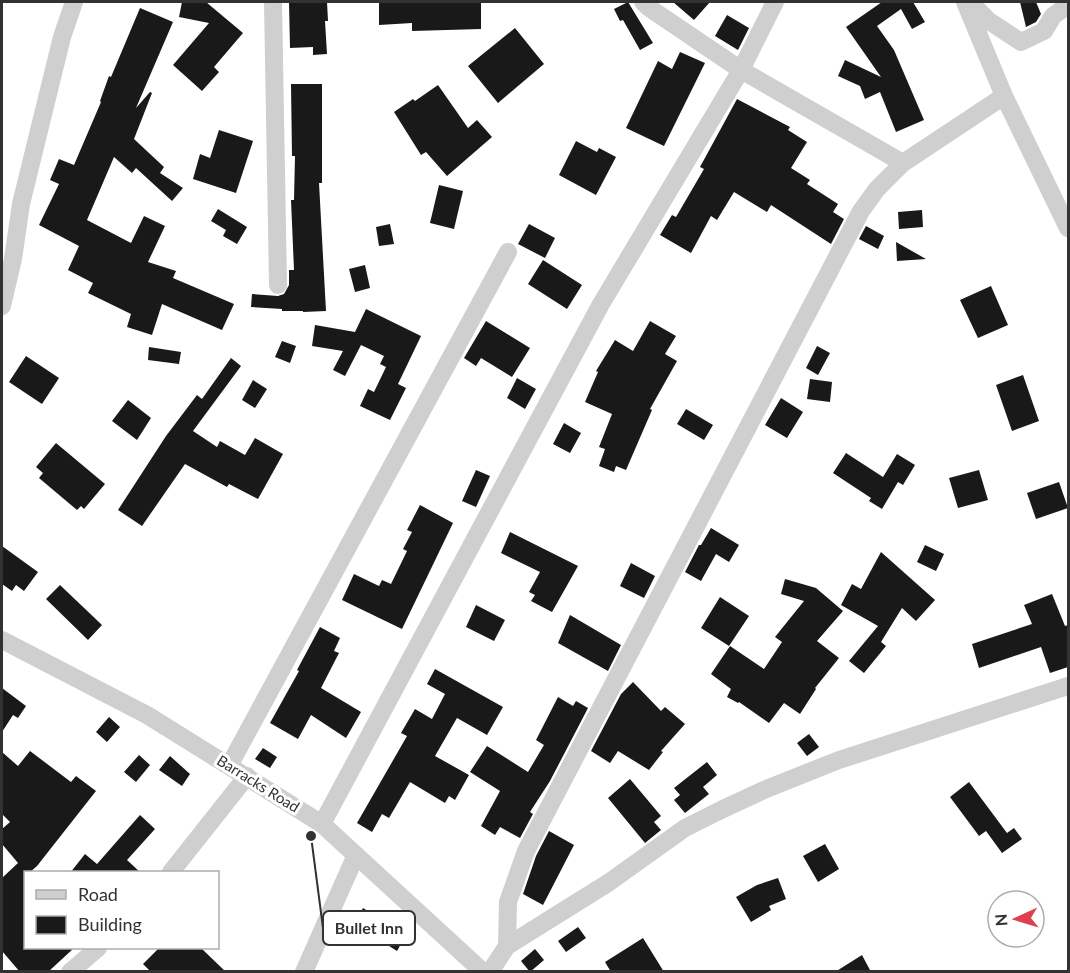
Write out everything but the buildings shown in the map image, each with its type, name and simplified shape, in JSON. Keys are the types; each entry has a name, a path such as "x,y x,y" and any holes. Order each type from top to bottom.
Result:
{"street":[{"path":"2,306 13,260 21,204 62,38 74,2"},
{"path":"273,2 278,285"},
{"path":"643,2 741,70 903,163"},
{"path":"322,824 601,304 741,70 775,2"},
{"path":"965,2 1004,96 1068,228"},
{"path":"970,2 989,21 1021,42 1044,31 1053,16 1068,5"},
{"path":"507,946 508,902 526,851 861,211 877,189 903,163 1004,96"},
{"path":"229,766 508,252"},
{"name":"Barracks Road","path":"2,640 147,715 322,824 483,972"},
{"path":"490,972 507,946 608,883 685,828 764,790 839,760 1068,686"},
{"path":"173,871 247,776"},
{"path":"304,972 356,855"},
{"path":"70,972 97,949"}],"place":[{"name":"Bullet Inn","path":"311,836"}]}
